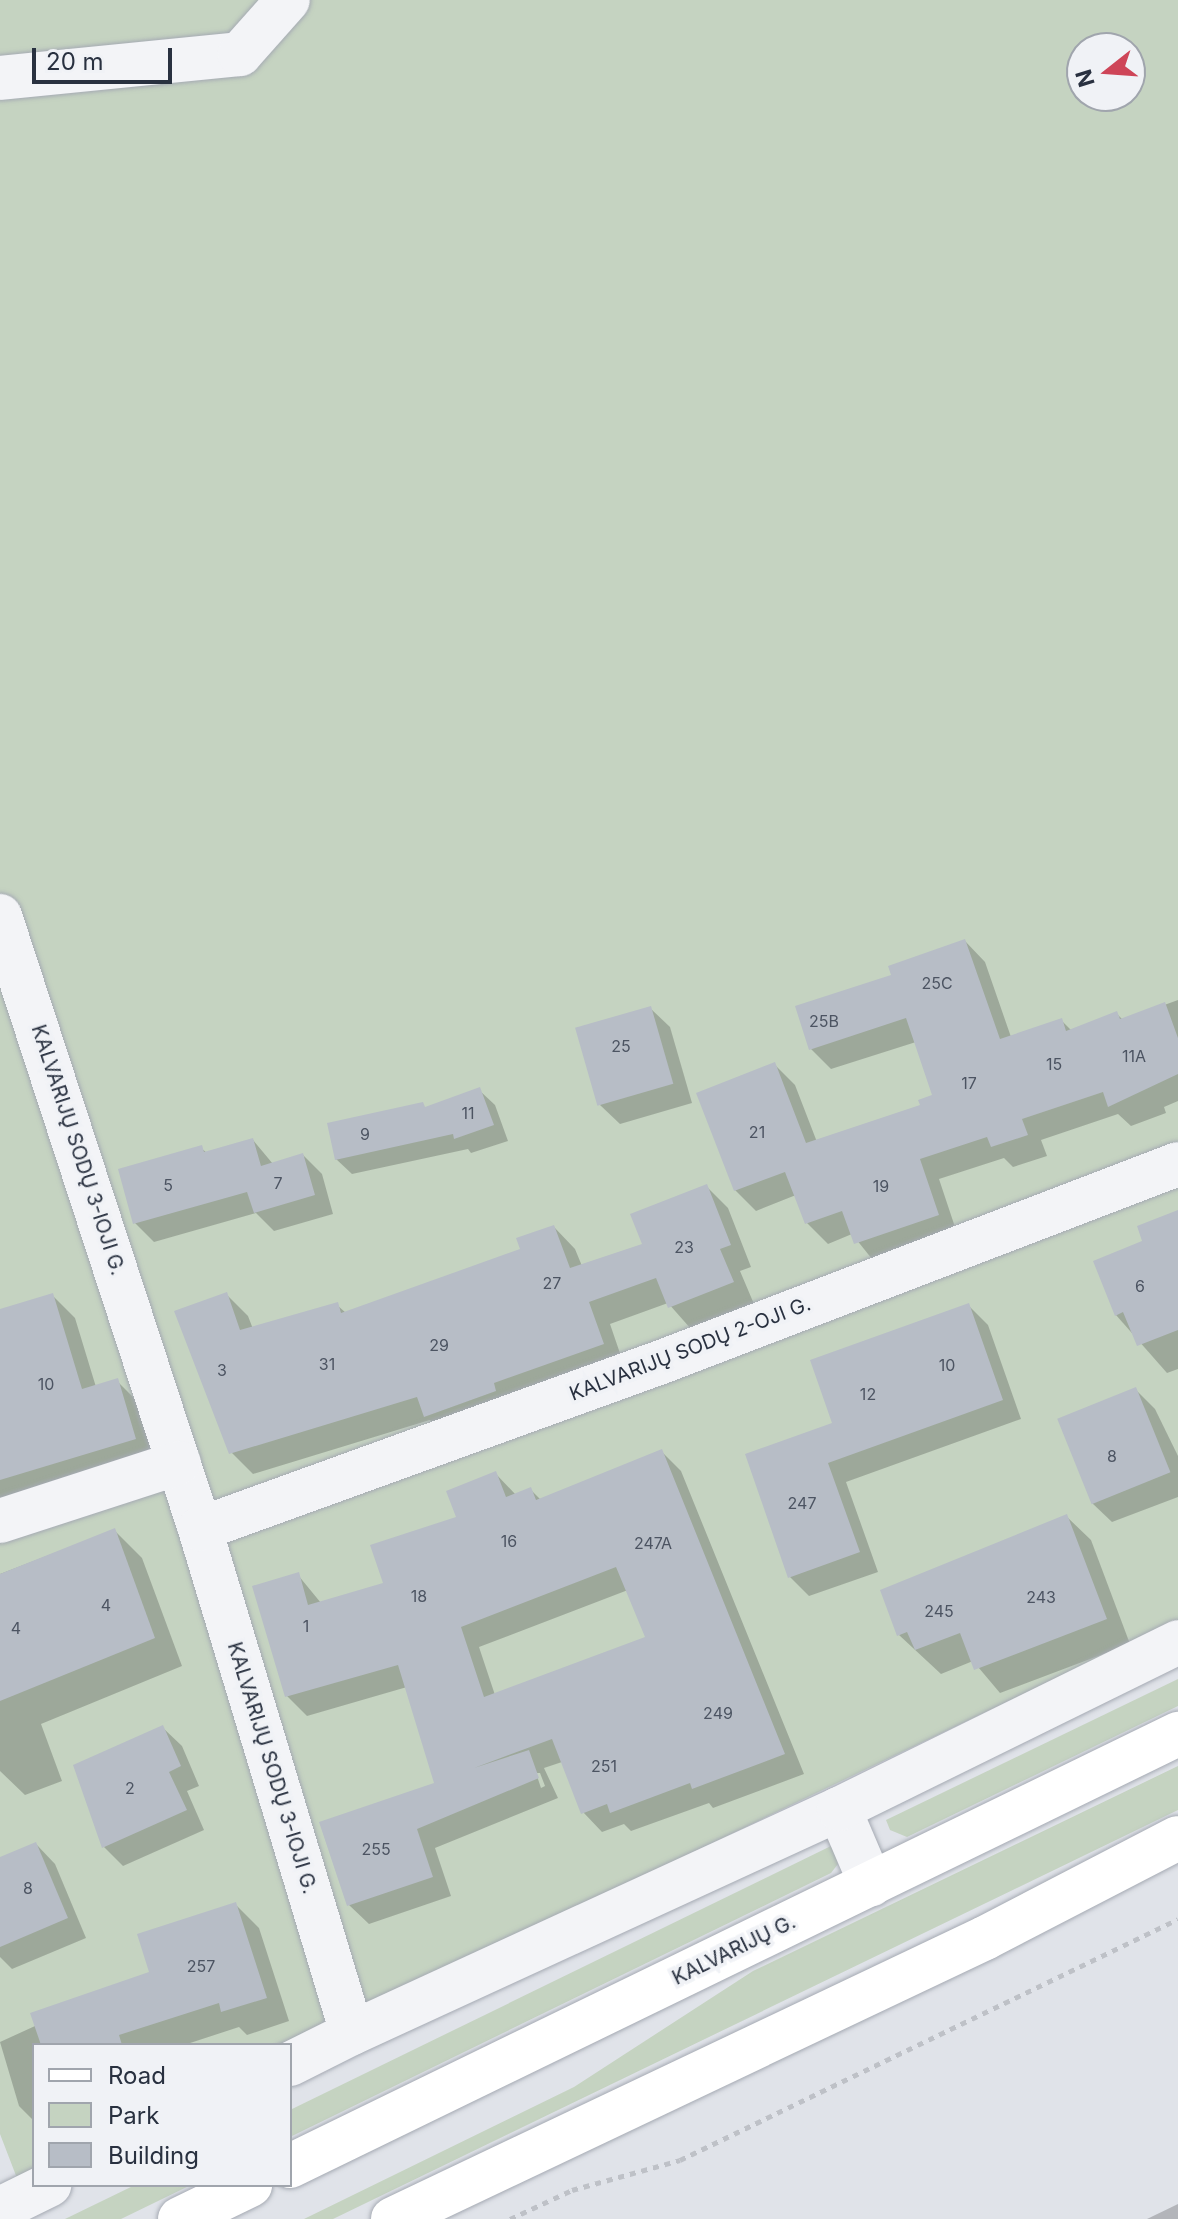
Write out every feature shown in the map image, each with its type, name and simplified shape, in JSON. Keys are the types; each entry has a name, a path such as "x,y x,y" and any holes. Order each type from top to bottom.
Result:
{"main road":[{"name":"KALVARIJŲ G.","path":"292,2165 1178,1734"},
{"path":"393,2219 985,1938 1178,1838"},
{"path":"183,2218 246,2187"}],"street":[{"path":"0,78 240,54 288,0"},
{"name":"KALVARIJŲ SODŲ 3-IOJI G.","path":"0,916 200,1529 352,2033"},
{"name":"KALVARIJŲ SODŲ 2-OJI G.","path":"200,1529 664,1361 1178,1164"},
{"path":"0,1521 179,1463"},
{"path":"292,2063 839,1809 1178,1642"},
{"path":"839,1809 871,1884"},
{"path":"0,2209 45,2187"}],"path":[{"path":"509,2219 572,2190 680,2160 1178,1919"}],"green space":[{"path":"0,0 1178,0 1178,1620 292,2044 32,2043 32,2180 20,2186 0,2134"},
{"path":"1178,1679 1178,1706 907,1837 890,1830 886,1820"},
{"path":"1178,1766 1178,1810 333,2219 304,2219 574,2087 753,1971"},
{"path":"833,1845 838,1864 831,1873 292,2136 292,2109"},
{"path":"131,2187 187,2187 121,2219 65,2219"}],"building":[{"path":"965,939 1000,1039 1062,1018 1066,1031 1117,1011 1120,1019 1165,1002 1178,1038 1178,1074 1108,1107 1103,1092 1022,1119 1028,1135 991,1147 987,1137 920,1159 939,1215 854,1244 842,1211 805,1224 785,1172 734,1191 696,1093 775,1062 806,1143 920,1105 918,1100 932,1095 906,1018 809,1050 795,1006 891,975 888,966"},
{"path":"651,1006 673,1084 597,1106 575,1028"},
{"path":"480,1087 494,1125 454,1139 453,1134 335,1160 327,1123 423,1102 425,1107"},
{"path":"253,1138 261,1166 303,1153 315,1195 254,1213 247,1192 133,1224 118,1169 202,1145 204,1152"},
{"path":"707,1184 731,1245 720,1249 734,1282 668,1308 656,1278 589,1302 604,1344 494,1383 496,1391 424,1417 417,1397 229,1454 174,1311 227,1292 240,1330 338,1302 341,1313 520,1249 516,1238 554,1225 570,1268 642,1244 630,1214"},
{"path":"1178,1210 1178,1330 1137,1346 1123,1312 1115,1316 1093,1261 1142,1241 1137,1226"},
{"path":"53,1293 82,1389 118,1378 136,1439 0,1480 0,1309"},
{"path":"969,1303 1003,1400 828,1463 860,1552 788,1578 745,1454 832,1423 810,1360"},
{"path":"1136,1387 1170,1472 1092,1504 1057,1419"},
{"path":"662,1449 785,1754 692,1789 690,1783 610,1813 607,1804 581,1814 552,1739 474,1768 529,1750 539,1778 417,1829 433,1877 347,1906 319,1822 434,1783 398,1665 285,1697 252,1586 299,1572 308,1605 383,1583 370,1545 456,1517 446,1491 496,1471 506,1497 531,1487 536,1500","holes":["616,1567 645,1637 484,1697 461,1627"]},
{"path":"1067,1514 1107,1619 974,1670 960,1633 915,1650 907,1632 897,1636 880,1590"},
{"path":"115,1528 155,1638 0,1701 0,1574"},
{"path":"163,1725 181,1766 169,1772 187,1810 102,1848 73,1765"},
{"path":"36,1842 68,1918 0,1947 0,1857"},
{"path":"236,1902 267,1998 221,2012 219,2003 119,2035 121,2043 40,2043 30,2013 149,1972 137,1934"}]}
